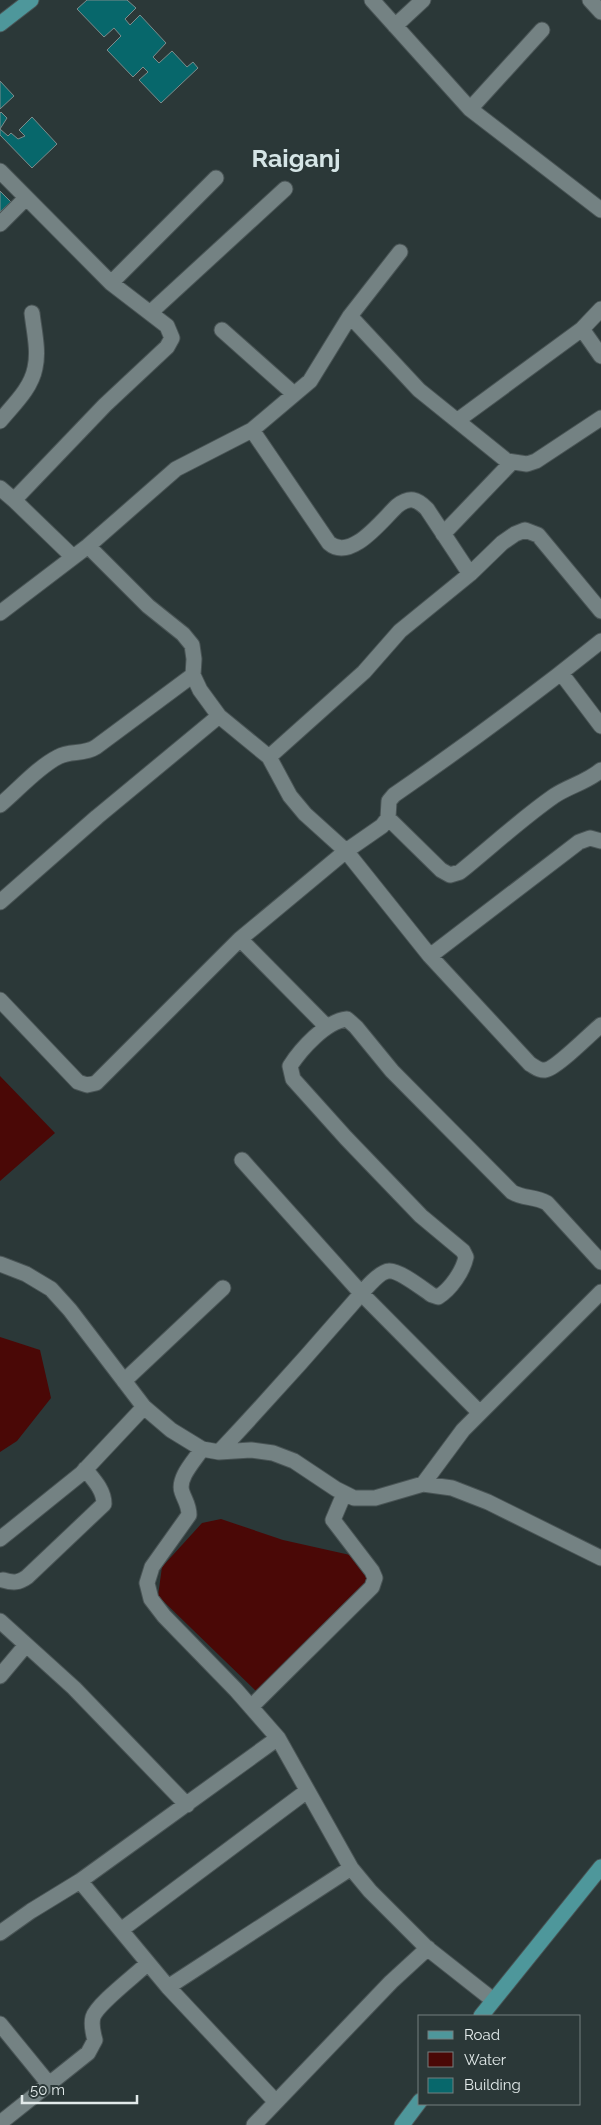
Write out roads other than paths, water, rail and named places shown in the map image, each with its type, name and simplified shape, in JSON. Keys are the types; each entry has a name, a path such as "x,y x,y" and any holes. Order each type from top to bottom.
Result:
{"main road":[{"path":"0,24 31,0"},
{"path":"482,2015 601,1867"},
{"path":"402,2125 418,2104"}],"street":[{"path":"372,0 470,109 601,210"},
{"path":"395,26 423,0"},
{"path":"590,0 601,12"},
{"path":"470,109 542,30"},
{"path":"0,171 111,283 167,326 172,338 167,347 105,405 14,500"},
{"path":"111,283 216,178"},
{"path":"151,312 285,189"},
{"path":"0,224 26,198"},
{"path":"0,613 88,546 176,469 252,430 310,381 350,316 400,252"},
{"path":"458,420 582,329 601,309"},
{"path":"0,421 30,383 35,369 36,353 32,313"},
{"path":"350,316 412,384 507,461 527,464 544,457 601,418"},
{"path":"582,329 601,356"},
{"path":"222,330 294,394"},
{"path":"252,430 329,543 335,548 344,549 359,542 404,500 412,498 419,501 427,509 470,574"},
{"path":"443,534 512,462"},
{"path":"0,488 73,557"},
{"path":"269,757 364,672 400,631 470,574 502,543 515,534 525,530 538,535 601,611"},
{"path":"88,546 148,606 183,634 192,645 194,659 193,675 200,690 219,716 269,757 290,796 305,814 346,851 430,956 530,1064 538,1069 545,1070 556,1064 601,1024"},
{"path":"3,1009 78,1082 87,1085 96,1083 240,940 346,851 382,826 388,818 389,802 394,795 470,742 561,674 601,640"},
{"path":"561,674 601,726"},
{"path":"0,805 52,761 68,753 90,751 96,748 193,675"},
{"path":"0,902 97,817 219,716"},
{"path":"388,818 441,870 450,874 460,872 554,796 601,770"},
{"path":"430,956 579,842 590,838 601,841"},
{"path":"240,940 327,1027"},
{"path":"219,1452 287,1380 361,1294 382,1273 388,1270 395,1271 432,1296 438,1297 443,1294 464,1267 466,1257 462,1251 421,1216 346,1138 293,1079 290,1066 298,1054 337,1020 347,1018 392,1071 499,1180 519,1196 537,1198 547,1202 601,1262"},
{"path":"242,1160 361,1294 480,1413"},
{"path":"0,1264 32,1277 51,1289 70,1310 144,1407 172,1430 202,1449 219,1452 252,1450 273,1453 294,1461 344,1494 354,1498 375,1498 423,1484 452,1488 488,1502 601,1558"},
{"path":"124,1381 223,1288"},
{"path":"423,1484 462,1430 598,1300"},
{"path":"0,1539 85,1469 144,1407"},
{"path":"202,1449 183,1478 181,1485 182,1492 189,1506 189,1515 152,1567 147,1583 151,1599 164,1616 236,1690 278,1738 351,1868 370,1891 428,1948 493,2000"},
{"path":"1,1578 11,1583 20,1582 27,1577 104,1504 104,1496 85,1469"},
{"path":"251,1707 372,1587 375,1578 372,1571 333,1520 344,1494"},
{"path":"0,1621 74,1688 187,1805"},
{"path":"0,1676 26,1645"},
{"path":"0,1934 31,1911 80,1881 278,1738"},
{"path":"121,1930 307,1791"},
{"path":"168,1987 351,1868"},
{"path":"80,1881 168,1987 276,2102"},
{"path":"254,2125 391,1982 428,1948"},
{"path":"0,2123 93,2047 95,2040 92,2029 93,2016 100,2006 148,1963"},
{"path":"0,2024 49,2084"}],"water":[{"path":"0,1076 55,1133 0,1181"},
{"path":"0,1337 40,1350 51,1398 17,1441 0,1452"},
{"path":"221,1519 283,1540 359,1557 370,1581 256,1691 158,1596 162,1567 202,1523"}],"district":[{"name":"Raiganj","path":"296,158"}]}
